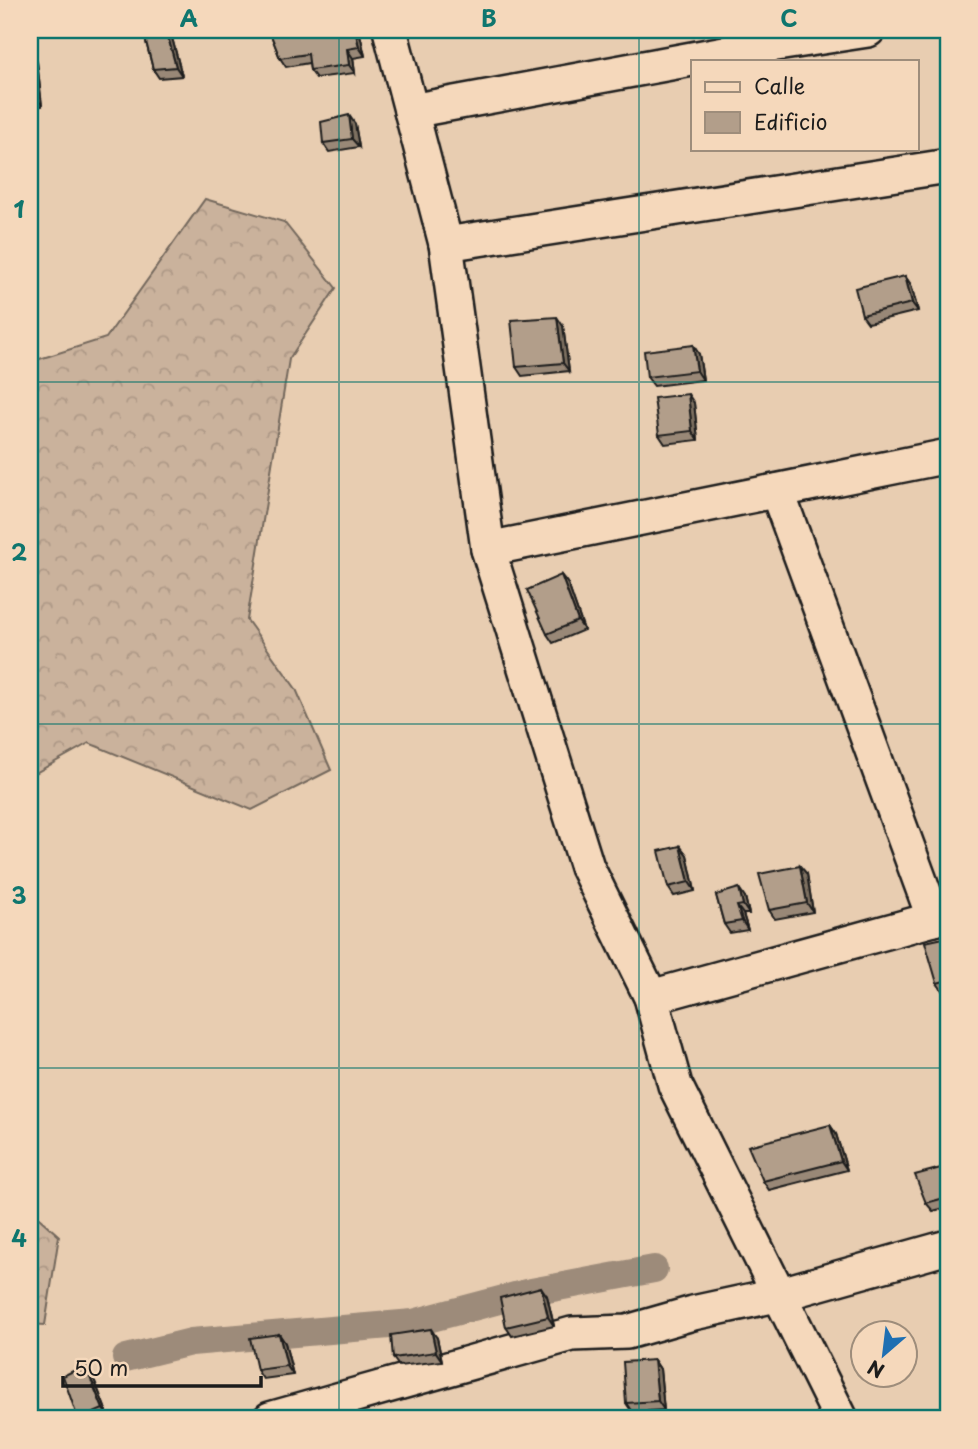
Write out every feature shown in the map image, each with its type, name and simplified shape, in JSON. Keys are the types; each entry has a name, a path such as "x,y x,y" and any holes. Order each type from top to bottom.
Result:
{"street":[{"path":"390,30 446,244 488,549 587,867 651,997 675,1085 841,1419"},
{"path":"411,111 757,47 868,30"},
{"path":"446,244 948,166"},
{"path":"488,549 948,456"},
{"path":"651,997 941,917 777,491"},
{"path":"270,1419 572,1334 628,1332 693,1313 781,1294 948,1247"}],"green space":[{"path":"205,199 284,222 336,288 289,359 247,620 296,689 331,770 252,810 89,743 30,776 30,362 106,338"},
{"path":"30,1210 59,1236 45,1325 30,1324"}],"building":[{"path":"143,30 166,30 176,67 153,69"},
{"path":"269,30 355,30 359,47 347,49 349,65 310,70 308,54 280,58"},
{"path":"30,53 36,97 30,98"},
{"path":"349,115 352,139 323,143 321,122"},
{"path":"905,276 912,303 862,315 855,288"},
{"path":"557,317 563,363 516,367 511,320"},
{"path":"693,345 697,371 647,377 644,351"},
{"path":"688,394 692,431 659,435 654,398"},
{"path":"561,575 578,621 547,634 527,590"},
{"path":"680,846 689,882 668,887 659,851"},
{"path":"800,866 807,903 769,910 759,874"},
{"path":"739,888 743,905 737,906 742,921 724,924 716,895"},
{"path":"948,937 948,980 937,983 925,942"},
{"path":"830,1125 841,1161 763,1181 748,1146"},
{"path":"948,1166 948,1197 926,1203 915,1175"},
{"path":"541,1287 548,1317 506,1327 500,1298"},
{"path":"431,1329 436,1352 393,1358 391,1335"},
{"path":"279,1334 287,1366 257,1370 250,1338"},
{"path":"654,1360 658,1401 626,1403 623,1362"},
{"path":"85,1365 103,1409 78,1419 63,1376"}],"waterway":[{"path":"126,1358 191,1342 413,1323 526,1293 654,1269"}]}
